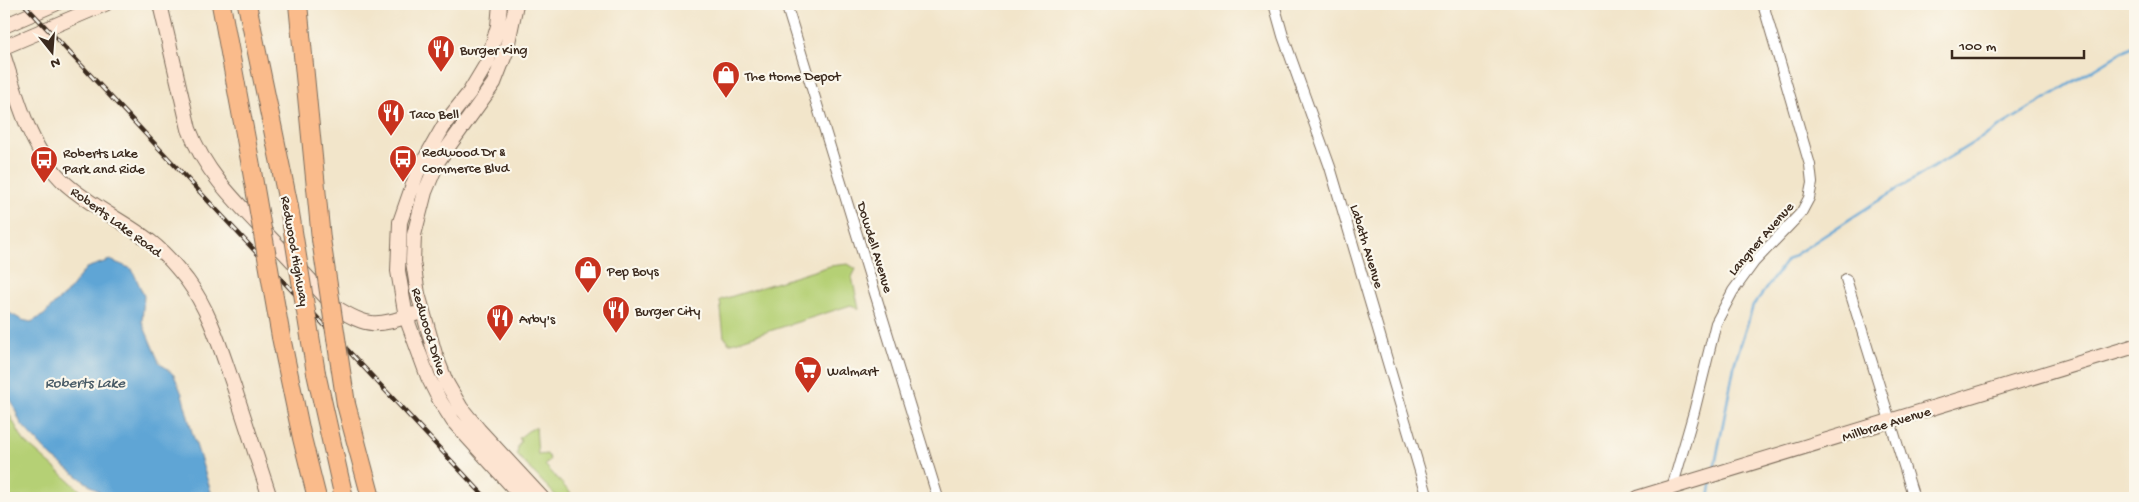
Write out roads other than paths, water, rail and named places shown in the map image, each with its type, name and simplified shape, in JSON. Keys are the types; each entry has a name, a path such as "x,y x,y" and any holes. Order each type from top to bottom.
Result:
{"highway":[{"path":"209,4 220,23"},
{"path":"221,4 220,23 251,166 281,337 302,438 317,498"},
{"path":"298,4 321,239 346,404 371,498"},
{"name":"Redwood Highway","path":"248,10 289,207 316,372 344,498"}],"street":[{"path":"4,26 55,4"},
{"path":"4,47 105,4"},
{"path":"160,4 189,129 195,147 207,168 226,191 335,307 355,320 371,324 384,323 423,312"},
{"name":"Redwood Drive","path":"500,4 498,26 487,63 469,93 446,122 417,172 400,222 398,271 406,317 428,377 448,414 482,455 524,498"},
{"name":"Redwood Drive","path":"516,4 512,30 494,83 482,103 438,161 425,192 416,224 413,262 416,287 435,354 446,382 462,408 542,498"},
{"name":"Dowdell Avenue","path":"786,4 938,498"},
{"name":"Labath Avenue","path":"1274,4 1330,167 1428,498"},
{"name":"Langner Avenue","path":"1672,488 1694,412 1716,323 1733,290 1754,262 1801,214 1809,198 1812,183 1810,165 1763,4"},
{"path":"498,26 512,30"},
{"name":"Roberts Lake Road","path":"4,57 18,99 40,152 58,175 66,184 95,206 150,241 188,281 206,311 218,341 270,498"},
{"path":"446,122 459,131"},
{"path":"400,222 416,224"},
{"path":"1846,279 1914,498"},
{"name":"Millbrae Avenue","path":"1637,498 1734,470 2135,346"}],"water":[{"name":"Roberts Lake","path":"110,260 132,269 144,296 142,322 159,362 174,375 182,394 213,498 107,498 52,457 21,424 8,393 9,370 4,362 4,327 7,319 4,310 22,320 31,322 44,315 66,294 86,268"}],"waterway":[{"path":"1714,470 1735,362 1753,306 1787,260 1873,204 2135,44"},
{"path":"1709,498 1712,480"}],"railway":[{"path":"24,4 486,498"}],"place":[{"name":"Burger King","path":"441,73"},
{"name":"The Home Depot","path":"726,99"},
{"name":"Taco Bell","path":"391,137"},
{"name":"Redwood Dr & Commerce Blvd","path":"403,183"},
{"name":"Roberts Lake Park and Ride","path":"44,184"},
{"name":"Pep Boys","path":"588,294"},
{"name":"Burger City","path":"616,334"},
{"name":"Arby's","path":"500,342"},
{"name":"Walmart","path":"808,394"}]}
